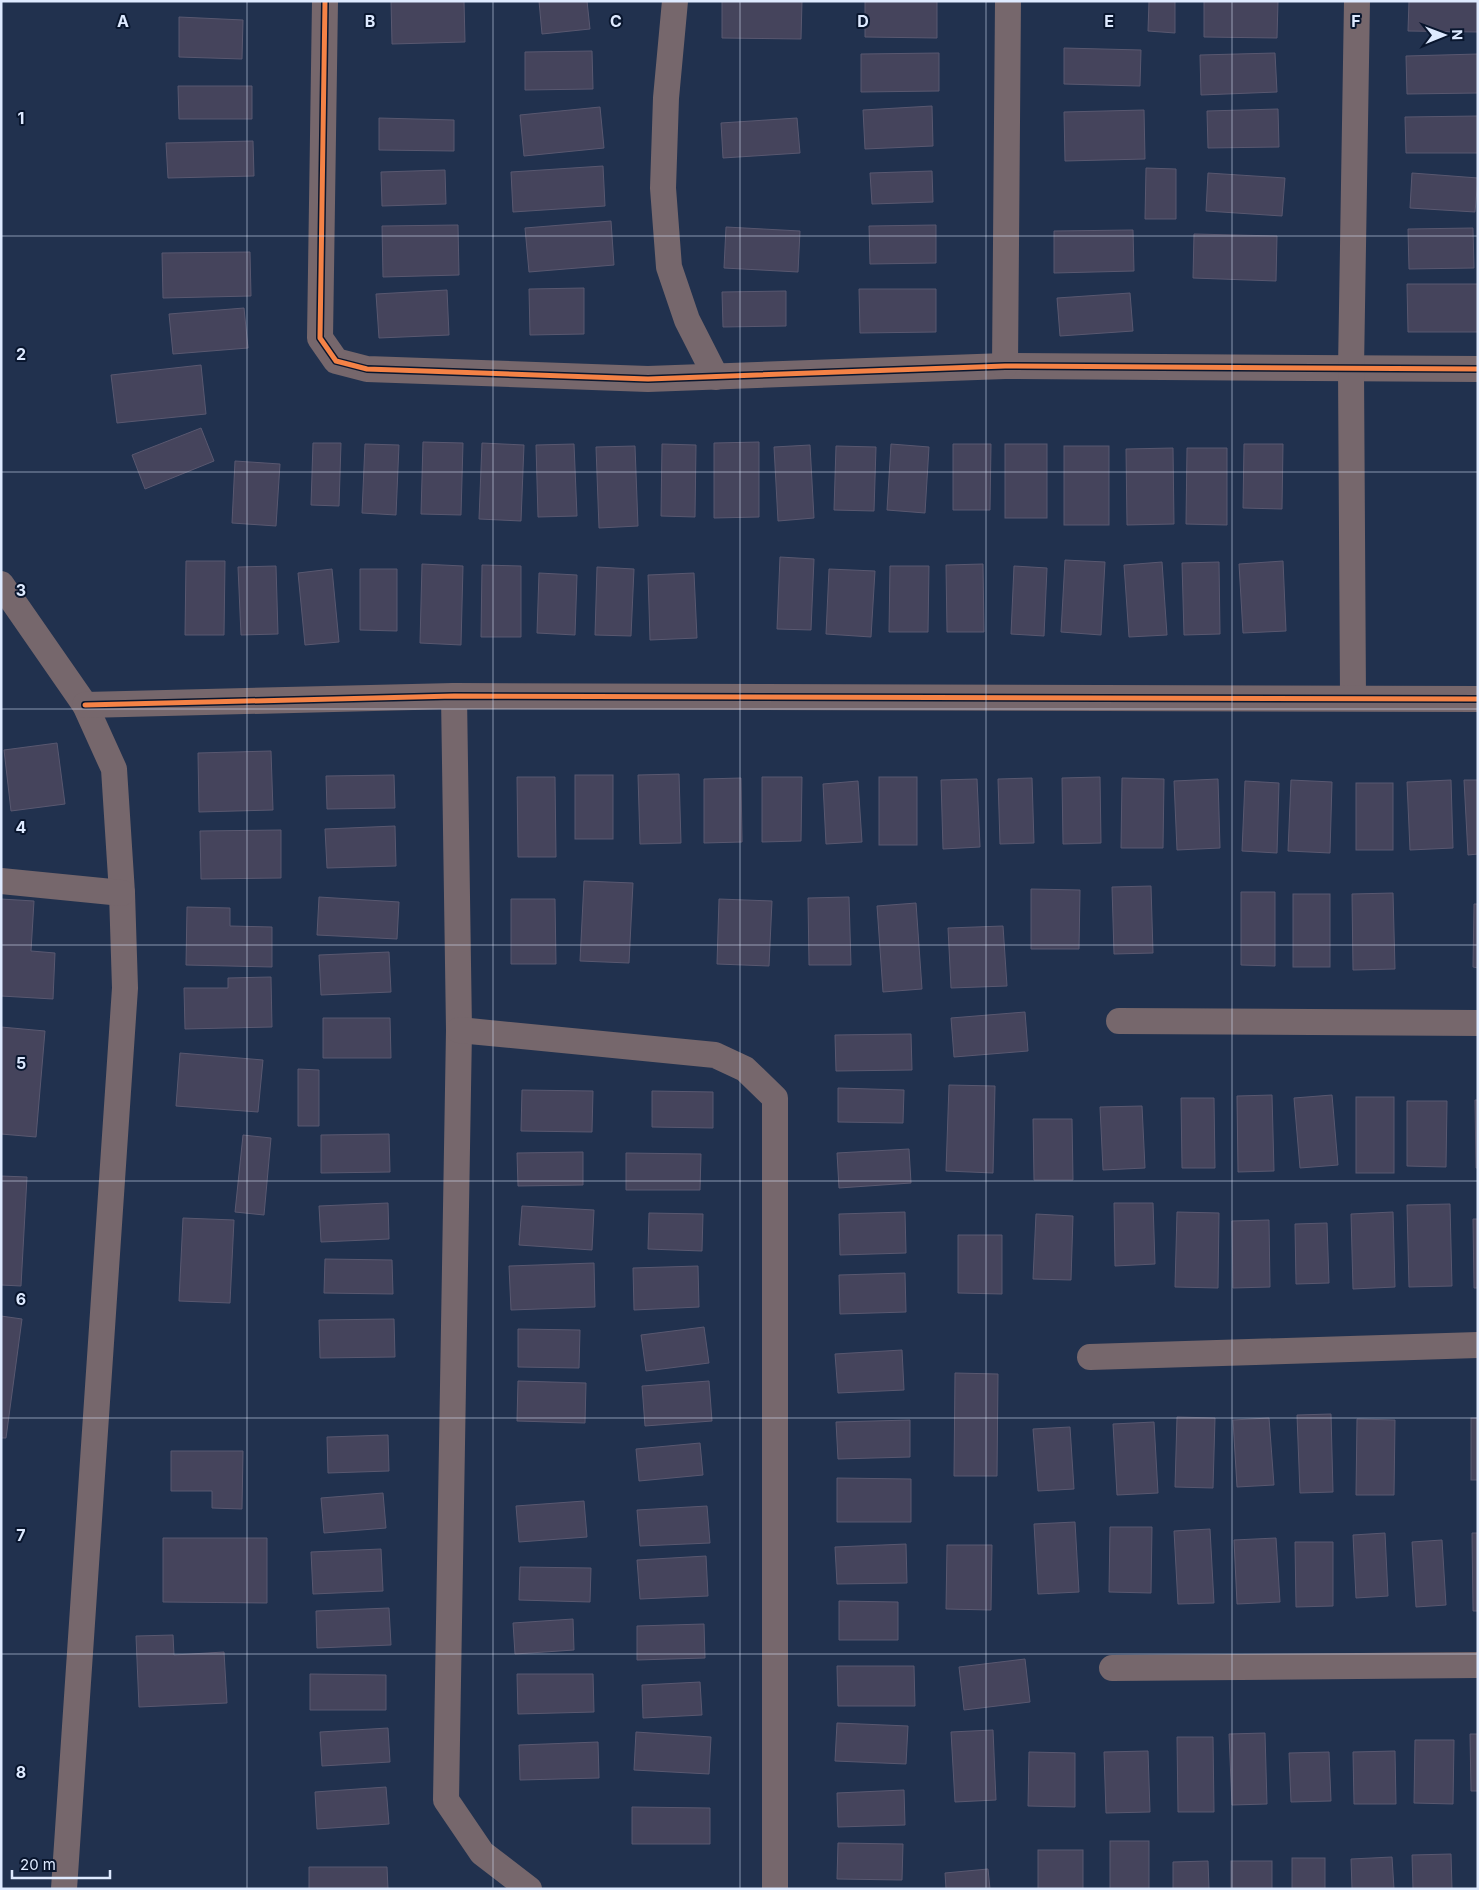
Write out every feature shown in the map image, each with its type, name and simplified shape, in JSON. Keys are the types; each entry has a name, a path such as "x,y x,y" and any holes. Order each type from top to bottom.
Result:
{"street":[{"path":"325,1 320,338 336,361 367,369 648,379 1006,366 1478,369"},
{"path":"675,1 666,98 663,188 669,267 687,320 716,377"},
{"path":"1006,366 1008,1"},
{"path":"1353,697 1351,369 1357,1"},
{"path":"1,584 85,705 114,769 122,893 125,988 64,1889"},
{"path":"454,696 460,1030 446,1800 482,1853 529,1889"},
{"path":"85,705 454,696 1353,697 1478,699"},
{"path":"1,881 122,893"},
{"path":"1119,1021 1478,1023"},
{"path":"460,1030 715,1055 745,1069 776,1098 775,1889"},
{"path":"1090,1357 1478,1345"},
{"path":"1112,1668 1478,1665"}],"building":[{"path":"391,1 464,1 465,42 392,44"},
{"path":"539,1 587,1 590,29 542,34"},
{"path":"722,1 802,1 801,39 722,38"},
{"path":"865,1 937,1 937,38 865,37"},
{"path":"1149,1 1175,1 1175,33 1148,31"},
{"path":"1204,1 1278,1 1277,38 1204,37"},
{"path":"1409,1 1478,1 1478,32 1408,31"},
{"path":"179,17 243,20 242,59 179,57"},
{"path":"1064,48 1141,50 1140,86 1064,84"},
{"path":"592,51 593,89 525,90 525,52"},
{"path":"939,53 939,91 861,92 861,54"},
{"path":"1275,53 1277,92 1201,95 1200,55"},
{"path":"1478,54 1478,93 1407,94 1406,56"},
{"path":"178,86 252,86 252,119 179,119"},
{"path":"932,106 933,146 865,149 863,110"},
{"path":"600,107 604,148 524,156 520,115"},
{"path":"1278,109 1279,147 1208,148 1207,111"},
{"path":"1144,110 1145,159 1065,161 1064,112"},
{"path":"1478,116 1478,153 1406,153 1405,117"},
{"path":"379,118 454,120 454,151 379,150"},
{"path":"797,118 800,153 723,158 721,123"},
{"path":"253,141 254,176 168,178 166,143"},
{"path":"603,166 605,206 513,212 511,172"},
{"path":"1146,168 1176,169 1176,219 1145,219"},
{"path":"445,170 446,204 382,206 381,172"},
{"path":"932,171 933,202 872,204 870,173"},
{"path":"1208,173 1285,178 1282,216 1206,211"},
{"path":"1412,173 1478,178 1475,212 1410,208"},
{"path":"611,221 614,265 529,272 525,228"},
{"path":"458,225 459,275 383,277 382,226"},
{"path":"936,225 936,263 870,264 869,226"},
{"path":"726,227 800,231 798,272 724,268"},
{"path":"1473,228 1474,268 1409,269 1408,229"},
{"path":"1133,230 1134,271 1054,273 1054,231"},
{"path":"1194,234 1277,236 1276,281 1193,278"},
{"path":"250,252 251,296 163,298 162,253"},
{"path":"1407,284 1478,284 1478,332 1408,332"},
{"path":"584,288 584,334 530,335 529,289"},
{"path":"859,289 936,289 936,332 860,333"},
{"path":"447,290 449,335 379,338 376,294"},
{"path":"786,291 786,326 723,327 722,292"},
{"path":"1130,293 1133,331 1060,336 1057,298"},
{"path":"244,308 248,348 173,354 169,314"},
{"path":"201,365 206,414 117,423 111,375"},
{"path":"201,428 214,461 145,489 132,455"},
{"path":"423,442 463,443 461,515 421,514"},
{"path":"759,442 759,517 714,518 714,443"},
{"path":"313,443 341,443 339,506 311,505"},
{"path":"482,443 524,445 521,521 479,519"},
{"path":"365,444 399,445 396,515 362,513"},
{"path":"574,444 577,516 538,517 536,445"},
{"path":"662,444 696,445 695,517 661,516"},
{"path":"891,444 929,447 925,513 887,510"},
{"path":"953,444 991,444 990,510 953,510"},
{"path":"1005,444 1047,444 1047,518 1005,518"},
{"path":"1244,444 1283,444 1282,509 1243,508"},
{"path":"810,445 814,518 778,521 774,447"},
{"path":"635,446 638,526 599,528 596,447"},
{"path":"836,446 876,447 874,511 834,510"},
{"path":"1064,446 1109,446 1109,525 1064,525"},
{"path":"1173,448 1174,524 1127,525 1126,449"},
{"path":"1187,448 1227,448 1227,525 1186,524"},
{"path":"235,461 280,464 276,526 232,523"},
{"path":"780,557 814,559 811,630 777,629"},
{"path":"1065,560 1105,562 1101,635 1061,632"},
{"path":"186,561 225,561 224,635 185,635"},
{"path":"1283,561 1286,631 1243,633 1239,564"},
{"path":"1162,562 1167,635 1129,637 1124,565"},
{"path":"1219,562 1220,634 1184,635 1182,563"},
{"path":"422,564 463,566 461,645 420,643"},
{"path":"983,564 984,632 947,632 946,565"},
{"path":"482,565 521,566 521,637 481,637"},
{"path":"276,566 278,634 241,635 238,567"},
{"path":"890,566 929,566 928,632 889,632"},
{"path":"1014,566 1047,568 1044,636 1011,634"},
{"path":"597,567 634,569 631,636 595,635"},
{"path":"332,569 339,642 305,645 298,573"},
{"path":"360,569 397,569 397,631 360,630"},
{"path":"829,569 875,571 871,637 826,634"},
{"path":"539,573 577,575 575,635 537,633"},
{"path":"694,573 697,638 650,640 648,575"},
{"path":"57,743 65,804 11,811 4,750"},
{"path":"271,751 273,810 199,812 198,753"},
{"path":"679,774 681,843 640,844 638,775"},
{"path":"394,775 395,808 327,809 326,776"},
{"path":"575,775 613,775 613,839 575,839"},
{"path":"517,777 555,777 556,857 518,857"},
{"path":"762,777 802,777 801,841 762,842"},
{"path":"879,777 917,777 917,845 879,845"},
{"path":"1100,777 1101,843 1063,844 1062,778"},
{"path":"741,778 742,842 704,843 704,779"},
{"path":"1032,778 1034,843 1000,844 998,779"},
{"path":"1122,778 1164,779 1163,848 1121,848"},
{"path":"977,779 980,847 943,849 941,780"},
{"path":"1218,779 1220,848 1177,850 1174,781"},
{"path":"1291,780 1332,782 1330,853 1288,851"},
{"path":"1451,780 1453,848 1410,850 1407,782"},
{"path":"1464,780 1478,780 1478,854 1468,855"},
{"path":"858,781 862,842 826,844 823,784"},
{"path":"1245,781 1279,783 1277,853 1242,851"},
{"path":"1356,783 1393,783 1393,850 1356,850"},
{"path":"395,826 396,866 327,868 325,829"},
{"path":"281,830 281,878 201,879 200,831"},
{"path":"584,881 633,883 629,963 580,961"},
{"path":"1151,886 1153,953 1114,954 1112,887"},
{"path":"1031,889 1080,890 1079,949 1031,949"},
{"path":"1241,892 1275,892 1275,966 1241,965"},
{"path":"1393,893 1395,969 1353,970 1352,894"},
{"path":"1293,894 1330,894 1330,967 1293,967"},
{"path":"319,897 399,902 397,939 317,935"},
{"path":"849,897 851,965 809,965 808,898"},
{"path":"1,899 34,901 31,951 55,953 53,999 1,996"},
{"path":"511,899 555,899 556,964 511,964"},
{"path":"719,899 772,901 769,966 717,964"},
{"path":"916,903 922,989 883,992 877,906"},
{"path":"1474,904 1478,904 1478,968 1473,967"},
{"path":"187,907 230,908 230,926 272,927 272,967 186,965"},
{"path":"1003,926 1007,986 951,988 948,928"},
{"path":"389,952 391,992 321,995 319,955"},
{"path":"271,977 272,1027 185,1029 184,988 228,988 228,978"},
{"path":"1025,1012 1028,1051 954,1057 951,1018"},
{"path":"323,1018 390,1018 391,1058 323,1058"},
{"path":"1,1027 45,1031 36,1137 1,1134"},
{"path":"911,1034 912,1070 836,1071 835,1035"},
{"path":"180,1053 263,1060 258,1112 176,1106"},
{"path":"298,1069 319,1070 319,1126 298,1126"},
{"path":"949,1085 995,1086 993,1173 946,1171"},
{"path":"838,1088 904,1090 903,1123 838,1122"},
{"path":"522,1090 593,1091 592,1132 521,1131"},
{"path":"652,1091 713,1092 713,1128 652,1127"},
{"path":"1272,1095 1274,1171 1238,1172 1237,1096"},
{"path":"1332,1095 1338,1165 1300,1168 1294,1098"},
{"path":"1356,1097 1394,1097 1394,1173 1356,1173"},
{"path":"1181,1098 1214,1098 1215,1168 1182,1168"},
{"path":"1475,1100 1478,1100 1478,1168 1476,1168"},
{"path":"1407,1101 1447,1101 1446,1167 1407,1166"},
{"path":"1142,1106 1145,1168 1103,1170 1100,1107"},
{"path":"1033,1119 1072,1119 1073,1180 1034,1180"},
{"path":"389,1134 390,1172 321,1173 321,1135"},
{"path":"243,1135 271,1138 264,1215 235,1212"},
{"path":"909,1149 911,1183 839,1188 837,1153"},
{"path":"583,1152 583,1185 518,1186 517,1153"},
{"path":"626,1153 701,1154 700,1190 626,1190"},
{"path":"1,1176 27,1177 21,1286 1,1285"},
{"path":"388,1203 389,1239 321,1242 319,1206"},
{"path":"1114,1203 1153,1203 1155,1264 1115,1266"},
{"path":"1450,1204 1452,1286 1409,1287 1407,1205"},
{"path":"522,1206 594,1210 592,1250 519,1245"},
{"path":"905,1212 906,1253 840,1255 839,1214"},
{"path":"1177,1212 1219,1213 1218,1288 1175,1287"},
{"path":"1393,1212 1395,1287 1353,1289 1351,1214"},
{"path":"649,1213 703,1214 702,1251 648,1249"},
{"path":"1036,1214 1073,1216 1071,1280 1033,1279"},
{"path":"183,1218 234,1220 230,1303 179,1301"},
{"path":"1473,1219 1478,1219 1478,1288 1474,1288"},
{"path":"1269,1220 1270,1287 1233,1288 1232,1221"},
{"path":"1327,1223 1329,1283 1296,1284 1295,1224"},
{"path":"958,1235 1002,1235 1002,1294 958,1293"},
{"path":"325,1259 392,1260 393,1294 324,1293"},
{"path":"594,1263 595,1307 511,1310 509,1266"},
{"path":"698,1266 699,1307 634,1310 633,1268"},
{"path":"905,1273 906,1312 840,1314 839,1275"},
{"path":"1,1316 22,1319 6,1438 1,1438"},
{"path":"394,1319 395,1357 320,1358 319,1320"},
{"path":"704,1327 709,1363 646,1371 641,1335"},
{"path":"518,1329 580,1330 579,1368 518,1367"},
{"path":"902,1350 904,1390 838,1393 835,1354"},
{"path":"955,1373 998,1374 997,1476 954,1476"},
{"path":"518,1381 586,1383 585,1423 517,1421"},
{"path":"709,1381 712,1421 645,1426 642,1386"},
{"path":"1331,1414 1333,1492 1300,1493 1297,1415"},
{"path":"1177,1417 1215,1418 1213,1488 1175,1487"},
{"path":"1269,1418 1274,1485 1237,1487 1233,1420"},
{"path":"1471,1418 1478,1418 1478,1480 1471,1480"},
{"path":"1357,1419 1395,1420 1394,1495 1356,1495"},
{"path":"910,1420 910,1457 838,1459 836,1422"},
{"path":"1154,1422 1158,1493 1117,1495 1113,1424"},
{"path":"1070,1427 1074,1489 1038,1491 1033,1429"},
{"path":"388,1435 389,1471 328,1473 327,1437"},
{"path":"700,1443 703,1475 639,1481 636,1449"},
{"path":"171,1451 243,1451 242,1509 212,1508 212,1491 171,1491"},
{"path":"837,1478 911,1479 911,1522 837,1522"},
{"path":"383,1493 386,1528 324,1533 321,1498"},
{"path":"584,1501 587,1537 519,1542 516,1506"},
{"path":"707,1506 710,1543 640,1546 637,1510"},
{"path":"1075,1522 1079,1592 1038,1594 1034,1524"},
{"path":"1110,1527 1152,1527 1151,1593 1109,1592"},
{"path":"1210,1529 1214,1603 1178,1604 1174,1531"},
{"path":"1385,1533 1388,1596 1356,1598 1353,1535"},
{"path":"1472,1533 1478,1533 1478,1611 1473,1611"},
{"path":"163,1538 267,1538 267,1603 163,1602"},
{"path":"1276,1538 1280,1602 1237,1604 1234,1540"},
{"path":"1442,1540 1446,1605 1416,1607 1412,1542"},
{"path":"1295,1542 1333,1542 1333,1606 1296,1607"},
{"path":"906,1544 907,1583 837,1584 835,1547"},
{"path":"947,1545 992,1545 991,1610 946,1609"},
{"path":"381,1549 383,1591 313,1594 311,1552"},
{"path":"706,1556 708,1596 640,1599 637,1560"},
{"path":"520,1567 591,1568 590,1602 519,1600"},
{"path":"839,1601 898,1602 898,1640 839,1640"},
{"path":"389,1608 391,1645 317,1648 316,1611"},
{"path":"573,1619 574,1650 515,1654 513,1623"},
{"path":"704,1624 705,1658 637,1660 637,1626"},
{"path":"173,1635 174,1655 224,1652 227,1703 139,1707 136,1636"},
{"path":"1025,1659 1030,1702 964,1710 959,1667"},
{"path":"837,1666 914,1666 915,1706 838,1706"},
{"path":"310,1674 386,1675 386,1710 310,1710"},
{"path":"517,1674 593,1674 594,1712 518,1714"},
{"path":"700,1682 702,1715 643,1718 642,1685"},
{"path":"837,1723 908,1726 906,1764 835,1761"},
{"path":"388,1728 390,1762 322,1766 320,1732"},
{"path":"993,1730 996,1800 955,1802 951,1732"},
{"path":"636,1732 711,1737 709,1774 634,1770"},
{"path":"1265,1733 1267,1804 1232,1805 1229,1734"},
{"path":"1470,1734 1478,1734 1478,1791 1471,1791"},
{"path":"1177,1737 1213,1737 1214,1812 1178,1812"},
{"path":"1415,1740 1454,1740 1453,1804 1414,1803"},
{"path":"598,1742 599,1778 520,1780 519,1745"},
{"path":"1148,1751 1150,1812 1106,1813 1104,1752"},
{"path":"1395,1751 1396,1804 1354,1804 1353,1752"},
{"path":"1029,1752 1075,1753 1075,1807 1028,1806"},
{"path":"1329,1752 1331,1801 1291,1802 1289,1753"},
{"path":"386,1787 389,1824 317,1829 315,1792"},
{"path":"904,1790 905,1825 838,1827 837,1793"},
{"path":"632,1807 710,1808 710,1844 632,1844"},
{"path":"1110,1841 1149,1841 1149,1889 1110,1889"},
{"path":"838,1843 903,1844 902,1880 837,1879"},
{"path":"1038,1850 1083,1850 1083,1889 1038,1889"},
{"path":"1451,1854 1452,1889 1413,1889 1412,1855"},
{"path":"1392,1857 1394,1889 1352,1889 1351,1859"},
{"path":"1292,1858 1325,1858 1325,1889 1292,1889"},
{"path":"1208,1861 1209,1889 1173,1889 1173,1862"},
{"path":"1231,1861 1272,1861 1272,1889 1231,1889"},
{"path":"309,1867 387,1867 388,1889 309,1889"},
{"path":"988,1869 990,1889 946,1889 945,1873"}],"cycle path":[{"path":"325,1 320,338 336,361 367,369 648,379 1005,366 1478,369"},
{"path":"85,705 454,696 1478,699"}]}
